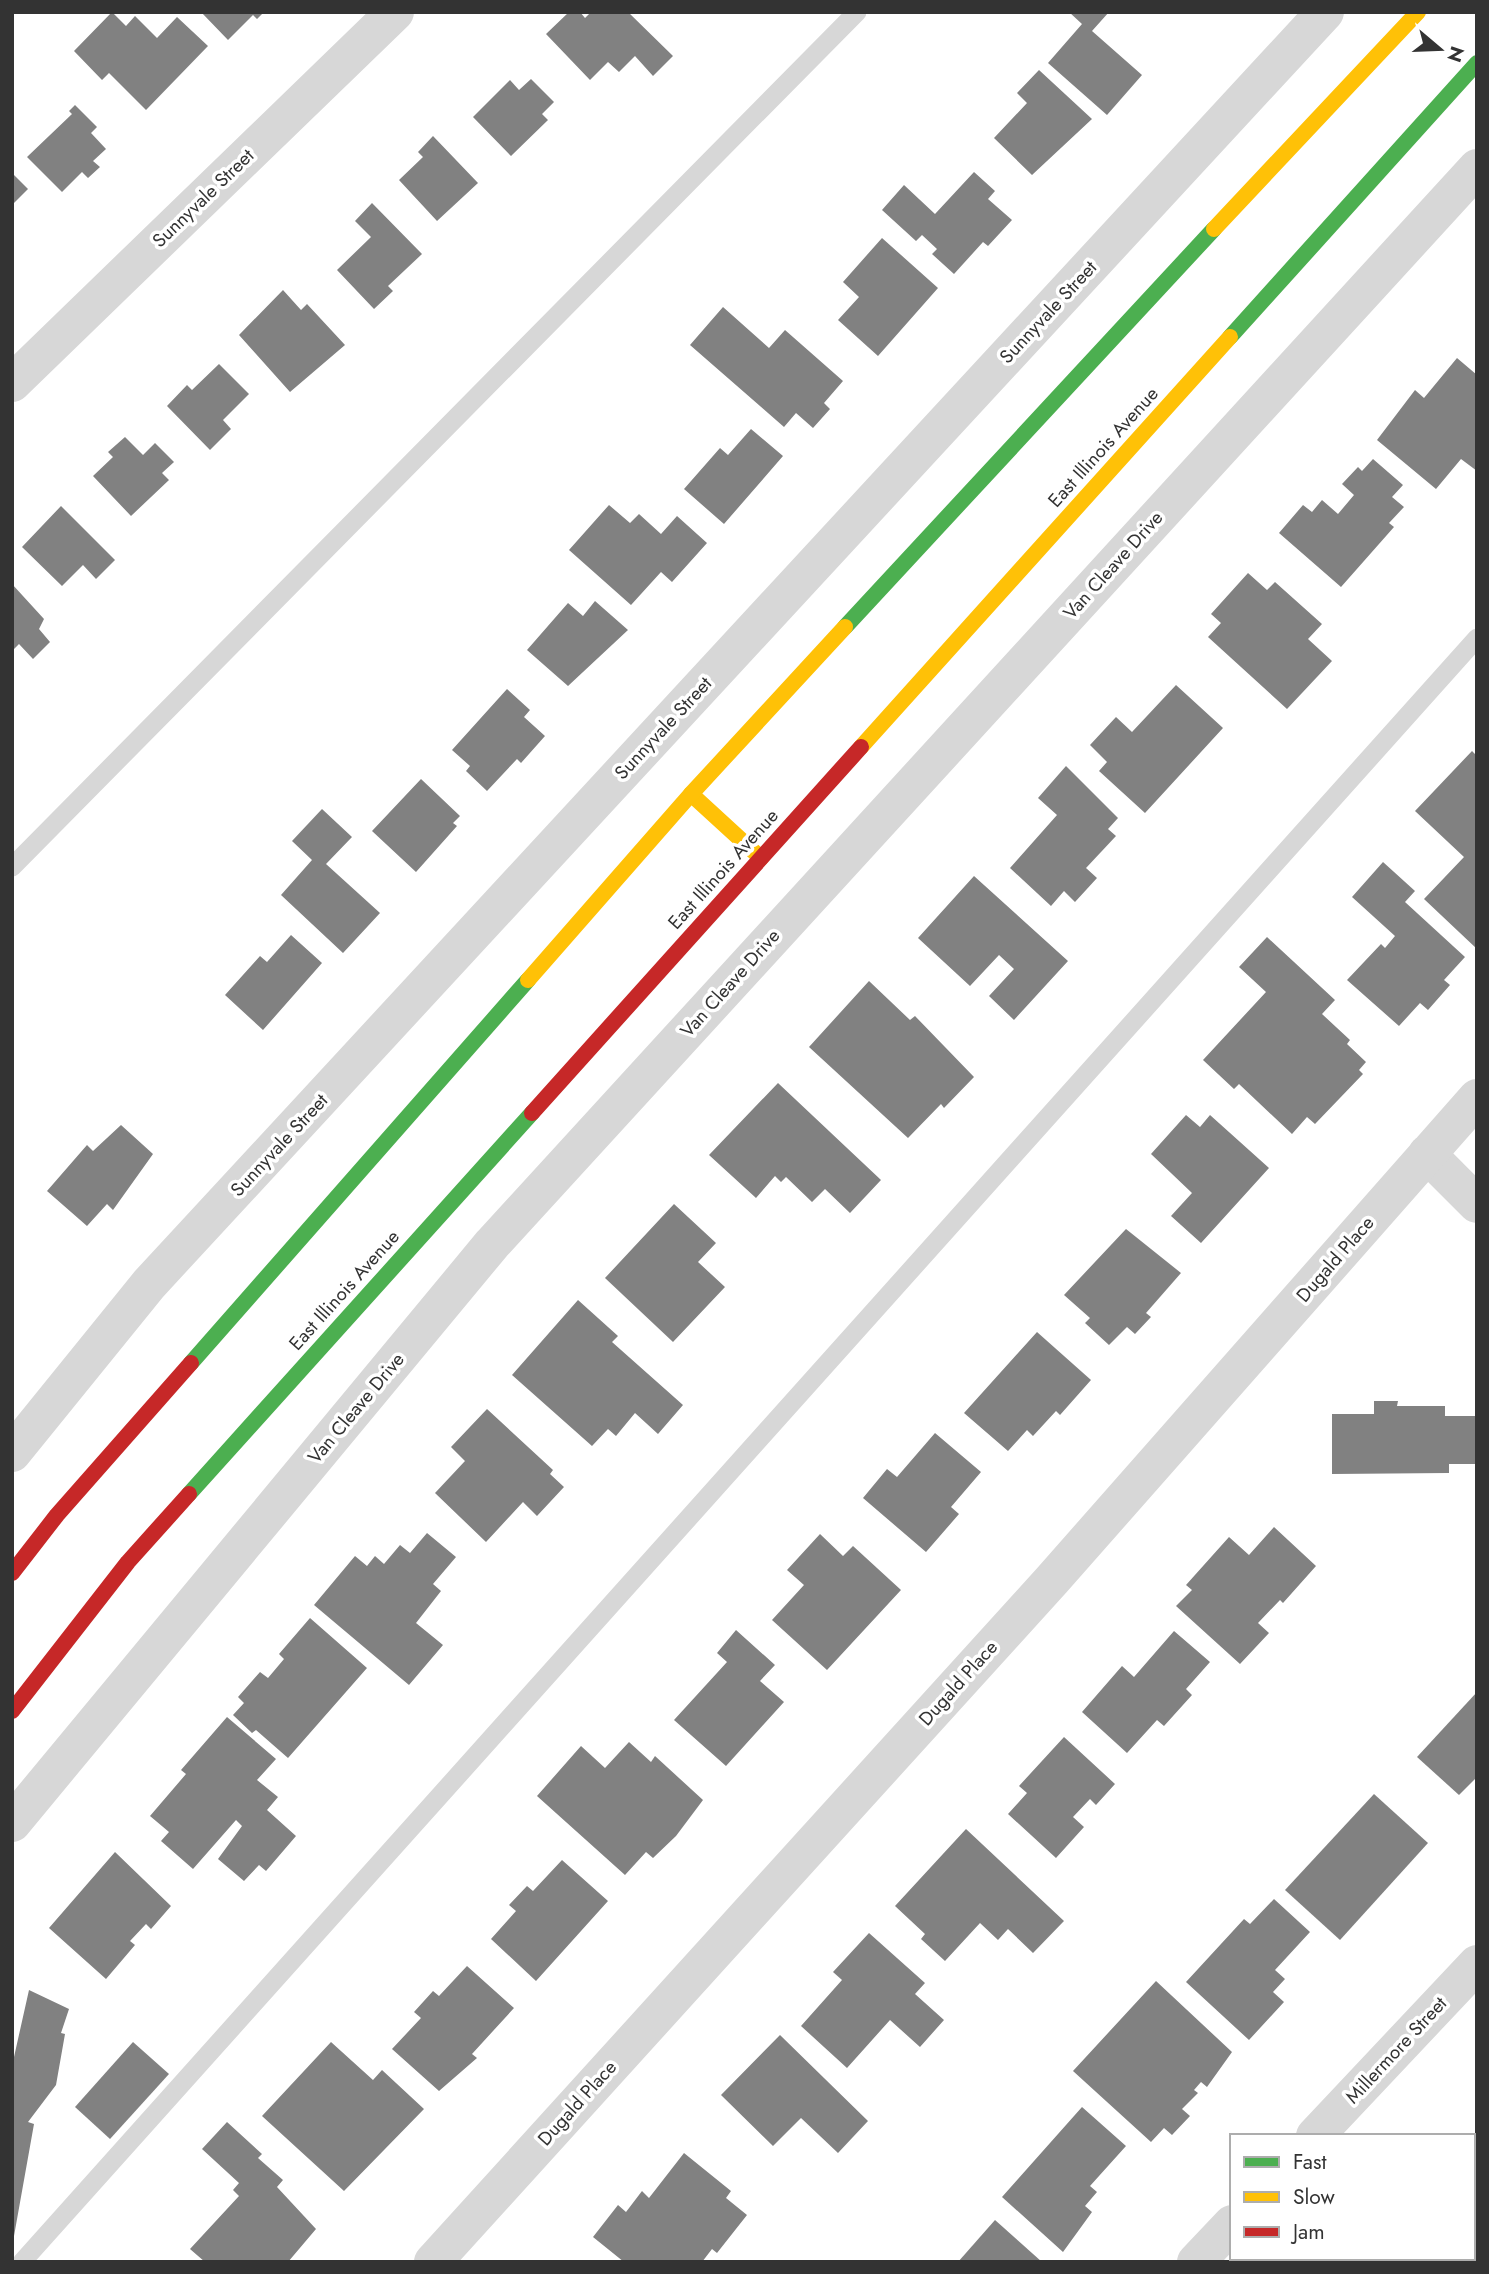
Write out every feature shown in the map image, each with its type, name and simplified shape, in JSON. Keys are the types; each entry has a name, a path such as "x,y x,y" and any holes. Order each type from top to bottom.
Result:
{"main road":[{"path":"12,1573 57,1515 691,794 1418,12"},
{"name":"East Illinois Avenue","path":"12,1711 128,1562 1477,63"},
{"path":"691,794 761,858"}],"street":[{"name":"Sunnyvale Street","path":"12,383 395,12"},
{"name":"Sunnyvale Street","path":"12,1453 149,1284 1325,12"},
{"name":"Van Cleave Drive","path":"12,1823 492,1244 1477,168"},
{"name":"Dugald Place","path":"433,2262 1061,1570 1477,1098"},
{"path":"1427,1154 1477,1203"},
{"name":"Millermore Street","path":"1317,2134 1477,1964"},
{"path":"1196,2262 1230,2226"}],"lane":[{"path":"12,867 857,12"},
{"path":"22,2262 1477,638"}],"building":[{"path":"112,12 126,26 135,16 157,38 177,17 208,46 146,110 109,73 102,80 74,51"},
{"path":"201,12 264,12 257,19 253,15 228,40"},
{"path":"569,12 580,12 585,18 591,12 628,12 673,56 653,76 635,56 619,72 608,62 590,80 546,34"},
{"path":"1069,12 1109,12 1092,31 1142,75 1107,115 1048,63 1082,24"},
{"path":"1039,70 1092,119 1032,175 994,138 1027,103 1017,93"},
{"path":"531,79 554,102 542,114 548,120 511,156 473,117 510,80 519,90"},
{"path":"75,105 97,127 91,133 106,149 93,161 100,167 88,178 82,172 62,192 27,157 72,114 69,111"},
{"path":"433,136 478,183 437,221 399,180 423,157 418,152"},
{"path":"974,172 995,191 988,199 1012,220 988,246 983,242 954,274 932,254 937,249 922,235 916,241 882,210 904,185 935,214"},
{"path":"12,173 28,189 12,205"},
{"path":"372,203 422,254 388,286 393,291 374,309 337,270 371,237 355,221"},
{"path":"882,238 938,288 878,356 838,320 859,297 843,282"},
{"path":"283,290 301,310 307,304 345,345 290,392 239,335"},
{"path":"723,307 769,348 785,330 843,381 824,403 830,409 813,428 796,413 784,427 690,345"},
{"path":"1457,358 1477,375 1477,471 1461,459 1436,489 1377,440 1415,390 1424,398"},
{"path":"219,364 249,394 223,420 231,429 210,450 167,406 187,385 192,390"},
{"path":"751,429 783,456 724,524 684,489 720,448 728,455"},
{"path":"125,437 143,455 155,443 174,462 162,473 169,480 131,516 93,476 113,457 108,452"},
{"path":"1373,459 1403,485 1392,497 1404,507 1389,523 1394,527 1341,587 1279,533 1303,505 1312,512 1322,500 1338,514 1354,495 1342,484 1358,467 1362,471"},
{"path":"609,505 630,523 639,514 661,534 677,516 707,543 672,582 661,572 631,605 569,550"},
{"path":"61,506 115,560 96,579 83,565 62,586 22,547"},
{"path":"1248,573 1267,590 1275,582 1322,624 1308,639 1332,661 1287,709 1208,637 1221,623 1211,614"},
{"path":"12,584 44,619 39,629 50,642 33,659 19,644 12,651"},
{"path":"595,601 628,630 568,686 527,650 568,603 583,616"},
{"path":"1176,685 1223,728 1145,813 1099,771 1107,762 1090,745 1116,717 1132,732"},
{"path":"507,689 530,710 524,717 545,736 521,763 517,759 487,791 466,771 470,766 452,750"},
{"path":"1472,751 1477,756 1477,949 1424,899 1464,857 1415,811"},
{"path":"1066,766 1118,818 1108,829 1116,836 1086,868 1097,878 1075,902 1064,891 1051,906 1010,868 1057,815 1038,798"},
{"path":"421,779 460,816 453,823 457,826 416,872 372,831"},
{"path":"322,809 352,837 326,864 380,913 343,953 281,895 312,860 292,841"},
{"path":"1383,862 1415,891 1405,902 1465,957 1444,980 1450,985 1428,1010 1420,1003 1399,1026 1347,980 1381,944 1385,948 1395,936 1352,897"},
{"path":"974,876 1068,961 1014,1020 989,996 1014,969 999,955 970,986 918,938"},
{"path":"291,935 322,963 263,1030 225,995 260,956 267,962"},
{"path":"1267,937 1335,1000 1322,1014 1350,1040 1347,1044 1366,1062 1359,1070 1363,1074 1315,1124 1307,1117 1292,1134 1239,1084 1234,1089 1203,1060 1266,992 1239,967"},
{"path":"869,981 910,1020 915,1016 974,1077 944,1108 941,1104 908,1138 809,1047"},
{"path":"778,1083 881,1180 850,1213 825,1189 812,1202 786,1177 781,1182 775,1176 756,1198 709,1155"},
{"path":"1186,1115 1200,1127 1210,1115 1269,1168 1201,1243 1171,1216 1192,1193 1151,1154"},
{"path":"121,1125 153,1154 113,1210 107,1204 87,1226 47,1191 87,1145 93,1151"},
{"path":"674,1204 716,1243 698,1262 725,1287 673,1342 605,1278"},
{"path":"1126,1229 1181,1273 1146,1313 1151,1317 1135,1334 1127,1327 1109,1345 1085,1323 1090,1318 1064,1295"},
{"path":"578,1300 618,1336 612,1342 683,1405 658,1434 635,1413 616,1436 608,1429 592,1446 512,1375"},
{"path":"1037,1332 1091,1380 1060,1415 1056,1411 1033,1436 1027,1430 1008,1451 964,1413"},
{"path":"1374,1401 1398,1401 1397,1406 1445,1406 1445,1416 1477,1416 1477,1464 1449,1464 1449,1473 1332,1474 1332,1414 1374,1414"},
{"path":"487,1409 553,1470 550,1474 564,1487 537,1516 523,1502 486,1542 435,1493 465,1461 451,1447"},
{"path":"935,1433 981,1472 951,1507 959,1514 926,1552 863,1498 887,1469 897,1477"},
{"path":"1274,1527 1316,1566 1283,1603 1280,1600 1258,1623 1269,1633 1240,1664 1176,1606 1192,1590 1186,1585 1229,1537 1249,1555"},
{"path":"427,1533 456,1557 433,1584 441,1591 416,1623 443,1645 409,1685 314,1605 355,1556 367,1566 375,1556 384,1564 400,1545 410,1553"},
{"path":"820,1534 843,1556 853,1546 901,1590 827,1670 772,1620 804,1585 787,1570"},
{"path":"310,1618 367,1668 288,1758 256,1730 252,1733 233,1715 244,1703 238,1697 260,1672 268,1678 284,1659 279,1654"},
{"path":"736,1630 775,1665 760,1681 784,1702 726,1766 674,1720 727,1662 717,1653"},
{"path":"1174,1631 1210,1662 1186,1689 1192,1695 1164,1726 1157,1720 1127,1753 1082,1712 1122,1666 1134,1677"},
{"path":"1477,1692 1477,1777 1459,1795 1417,1757"},
{"path":"227,1717 276,1759 257,1780 278,1797 267,1810 296,1836 266,1871 259,1865 244,1881 218,1859 242,1826 236,1820 193,1869 161,1841 169,1832 150,1816 186,1774 181,1770"},
{"path":"1064,1737 1115,1784 1096,1805 1090,1799 1073,1817 1084,1827 1056,1858 1008,1814 1027,1793 1019,1786"},
{"path":"629,1742 651,1762 655,1756 703,1800 676,1836 653,1858 646,1852 625,1875 537,1796 581,1746 605,1768"},
{"path":"1374,1794 1428,1843 1340,1940 1285,1890"},
{"path":"966,1829 1064,1921 1033,1953 1008,1929 998,1940 980,1923 945,1961 921,1939 925,1934 895,1906"},
{"path":"115,1852 171,1906 151,1929 146,1924 130,1941 135,1945 106,1979 49,1928"},
{"path":"562,1860 608,1901 536,1981 491,1939 516,1911 509,1905 527,1886 533,1891"},
{"path":"1274,1899 1310,1932 1275,1970 1285,1979 1273,1992 1284,2002 1249,2040 1186,1982 1244,1919 1250,1924"},
{"path":"869,1933 925,1983 915,1994 944,2020 920,2047 890,2020 847,2068 801,2026 842,1980 833,1972"},
{"path":"467,1966 514,2008 472,2054 477,2058 439,2091 392,2049 421,2018 414,2012 433,1991 439,1996"},
{"path":"1156,1981 1232,2052 1207,2087 1201,2082 1194,2090 1198,2093 1182,2109 1190,2116 1172,2135 1164,2128 1151,2142 1073,2071"},
{"path":"29,1990 69,2009 61,2033 65,2034 56,2085 28,2122 34,2124 14,2236 12,2066"},
{"path":"780,2035 868,2121 838,2153 801,2118 773,2146 721,2095"},
{"path":"133,2042 169,2074 110,2139 75,2107"},
{"path":"331,2042 373,2080 382,2070 424,2109 344,2191 262,2116"},
{"path":"1082,2107 1126,2146 1090,2186 1097,2192 1085,2206 1092,2212 1063,2252 1002,2197"},
{"path":"227,2122 262,2154 258,2158 283,2180 277,2187 316,2229 288,2262 205,2262 190,2249 239,2196 233,2190 239,2183 202,2149"},
{"path":"1475,2146 1477,2148 1475,2212"},
{"path":"684,2153 731,2191 726,2198 747,2215 717,2253 712,2249 702,2262 624,2262 593,2237 618,2205 626,2212 642,2191 649,2198"},
{"path":"995,2220 1042,2262 958,2262"},
{"path":"1394,2260 1396,2262 1356,2262"}],"traffic: fast":[{"path":"1230,337 1477,63"},
{"path":"845,627 1214,229"},
{"path":"191,1363 528,980"},
{"path":"189,1494 532,1113"}],"traffic: slow":[{"path":"1214,229 1418,12"},
{"path":"861,747 1230,337"},
{"path":"528,980 691,794 845,627"},
{"path":"691,794 761,858"}],"traffic: jam":[{"path":"532,1113 861,747"},
{"path":"12,1573 57,1515 191,1363"},
{"path":"12,1711 128,1562 189,1494"}]}
